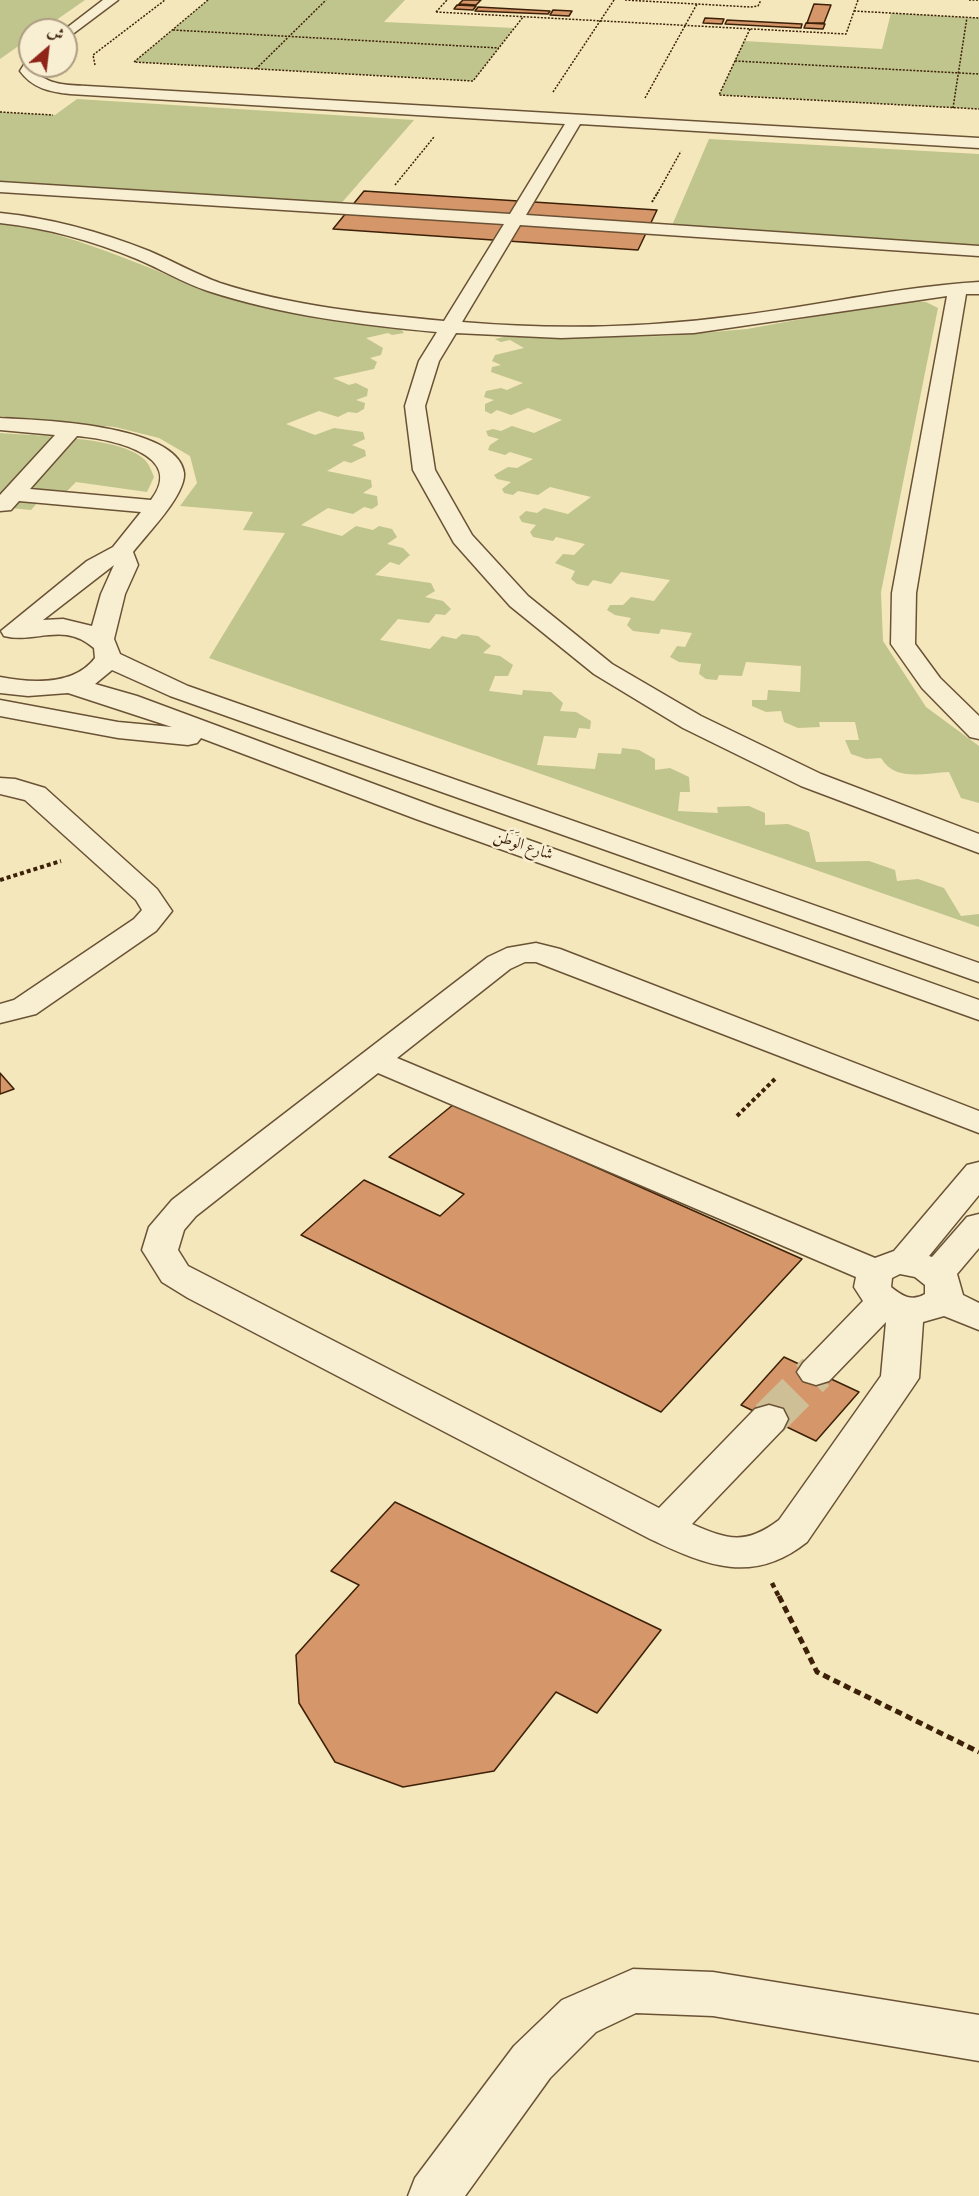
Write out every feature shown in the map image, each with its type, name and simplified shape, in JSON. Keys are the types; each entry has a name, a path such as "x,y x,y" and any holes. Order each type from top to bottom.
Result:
{"street":[{"path":"78,26 111,0"},
{"path":"33,78 56,88 979,143"},
{"path":"575,120 429,361 415,406 424,470 462,538 519,601 603,669 692,722 811,780 979,844"},
{"path":"0,187 979,251"},
{"path":"0,218 50,224 80,231 147,257 189,278 250,297 309,309 450,327 588,331 669,329 745,321 882,296 968,288 904,592 903,644 931,683 979,731"},
{"path":"0,424 71,430 126,438 162,457 169,464 173,481 171,490 121,552 103,561 7,633"},
{"path":"6,501 71,430"},
{"path":"6,501 157,507"},
{"path":"0,685 38,688 66,684 98,670 118,581 126,565 121,552"},
{"path":"81,578 118,581"},
{"name":"شارع الوَطَن","path":"7,633 57,626 82,631 140,675 179,691 979,973"},
{"name":"شارع الوَطَن","path":"66,684 109,696 234,740 426,813 979,1011"},
{"path":"0,708 118,730 234,740"},
{"path":"0,786 15,787 35,794 147,895 157,911 145,925 25,1007 0,1014"},
{"path":"979,1123 537,952 510,955 184,1208 167,1227 160,1250 175,1274 201,1289 664,1528 726,1553 756,1553 778,1545 793,1531 900,1378 908,1287 979,1173"},
{"path":"375,1060 979,1318"},
{"path":"816,1372 979,1225"},
{"path":"664,1528 770,1419"},
{"path":"434,2196 532,2062 579,2016 633,1991 713,1994 979,2038"}],"path":[{"path":"208,0 134,62 473,81 523,17"},
{"path":"256,69 326,0"},
{"path":"447,0 436,12 846,34 858,0"},
{"path":"536,118 614,0"},
{"path":"625,0 753,7 759,5 761,0"},
{"path":"969,0 979,0"},
{"path":"631,122 697,4"},
{"path":"854,11 979,18"},
{"path":"953,108 967,17"},
{"path":"750,29 719,95 979,110"},
{"path":"172,30 499,48"},
{"path":"735,61 979,74"},
{"path":"393,187 453,113"},
{"path":"652,203 694,127"},
{"path":"0,880 96,849"},
{"path":"737,1116 801,1053"},
{"path":"756,1553 817,1672 979,1752"}],"green space":[{"path":"0,0 85,0 59,18 18,18 18,46 0,59"},
{"path":"208,0 405,0 384,22 514,28 473,81 134,62"},
{"path":"891,13 979,18 979,109 719,95 744,41 882,49"},
{"path":"77,99 414,120 338,207 0,185 0,112 55,115"},
{"path":"709,139 979,154 979,251 670,230"},
{"path":"0,223 32,229 93,246 243,301 282,310 401,329 404,333 392,335 388,333 366,338 383,348 381,355 370,358 377,362 374,369 333,378 349,385 356,383 368,389 367,396 356,400 365,403 364,409 357,413 348,412 338,417 319,411 286,424 315,435 334,428 363,432 365,439 352,445 365,450 366,456 351,463 344,461 327,471 371,480 372,487 363,493 377,496 378,505 372,509 364,507 353,514 328,508 301,525 342,536 356,526 373,530 379,526 392,529 397,537 387,544 403,548 410,555 399,565 390,562 375,575 431,583 435,591 425,597 443,601 451,609 445,615 436,614 429,623 398,619 380,640 430,649 442,636 456,639 462,634 478,636 491,646 483,653 500,656 513,665 508,676 495,676 489,691 522,695 523,690 551,692 563,703 560,711 576,712 591,721 590,729 579,728 576,738 544,736 537,765 595,769 598,753 621,754 622,748 639,750 655,759 655,770 670,768 689,777 690,792 680,792 678,811 718,813 717,807 749,806 765,813 765,825 788,824 809,832 816,862 869,861 895,870 897,881 918,879 944,888 961,916 979,914 979,927 209,658 285,533 243,530 253,512 180,506 197,483 190,456 159,438 115,427 0,416"},
{"path":"905,300 926,302 938,308 881,592 883,641 926,707 979,746 979,803 961,798 949,772 902,773 887,766 881,758 866,759 851,754 845,740 859,740 855,722 819,722 820,727 798,728 784,722 781,711 766,712 752,706 752,700 767,700 768,690 800,692 801,666 746,662 742,676 719,675 717,680 706,679 699,674 701,664 679,662 670,657 677,646 685,647 692,633 661,629 659,634 633,631 627,625 631,618 615,615 607,610 610,605 623,605 631,597 654,601 670,580 621,572 611,584 593,580 588,586 577,584 571,579 575,571 555,563 563,554 574,555 585,544 556,537 553,541 533,537 530,532 536,525 522,522 519,517 526,511 537,513 544,508 568,514 591,497 550,487 538,495 518,491 513,495 504,493 502,489 511,482 497,479 494,475 508,467 517,468 533,459 510,452 505,455 488,450 490,445 499,439 488,436 486,431 493,429 501,431 512,426 534,433 562,420 528,408 511,415 497,410 491,414 485,411 485,404 494,400 484,397 486,391 501,388 507,390 523,383 491,372 492,367 501,365 492,361 495,355 524,348 510,340 501,342 495,339 508,336 565,338 667,336 747,329"},
{"path":"0,433 77,439 117,446 134,452 145,460 154,477 147,492 76,482 67,491 49,490 31,510 0,507"}],"building":[{"path":"463,0 481,0 476,5 459,4"},
{"path":"814,4 831,5 824,23 807,23"},
{"path":"457,5 476,6 473,10 454,9"},
{"path":"478,7 550,11 548,14 475,11"},
{"path":"553,10 572,11 569,16 550,15"},
{"path":"705,18 724,19 722,24 703,23"},
{"path":"727,20 802,24 801,28 725,24"},
{"path":"806,23 825,24 823,29 804,28"},
{"path":"364,191 657,210 638,250 333,229"},
{"path":"0,1073 14,1089 0,1094"},
{"path":"454,1104 802,1259 661,1412 301,1235 364,1180 440,1216 464,1194 389,1157"},
{"path":"784,1357 859,1392 816,1441 741,1405"},
{"path":"395,1502 661,1630 597,1713 556,1692 494,1771 403,1787 335,1762 299,1703 296,1655 359,1585 331,1571"}],"tunnel":[{"path":"769,1419 816,1372"}]}
